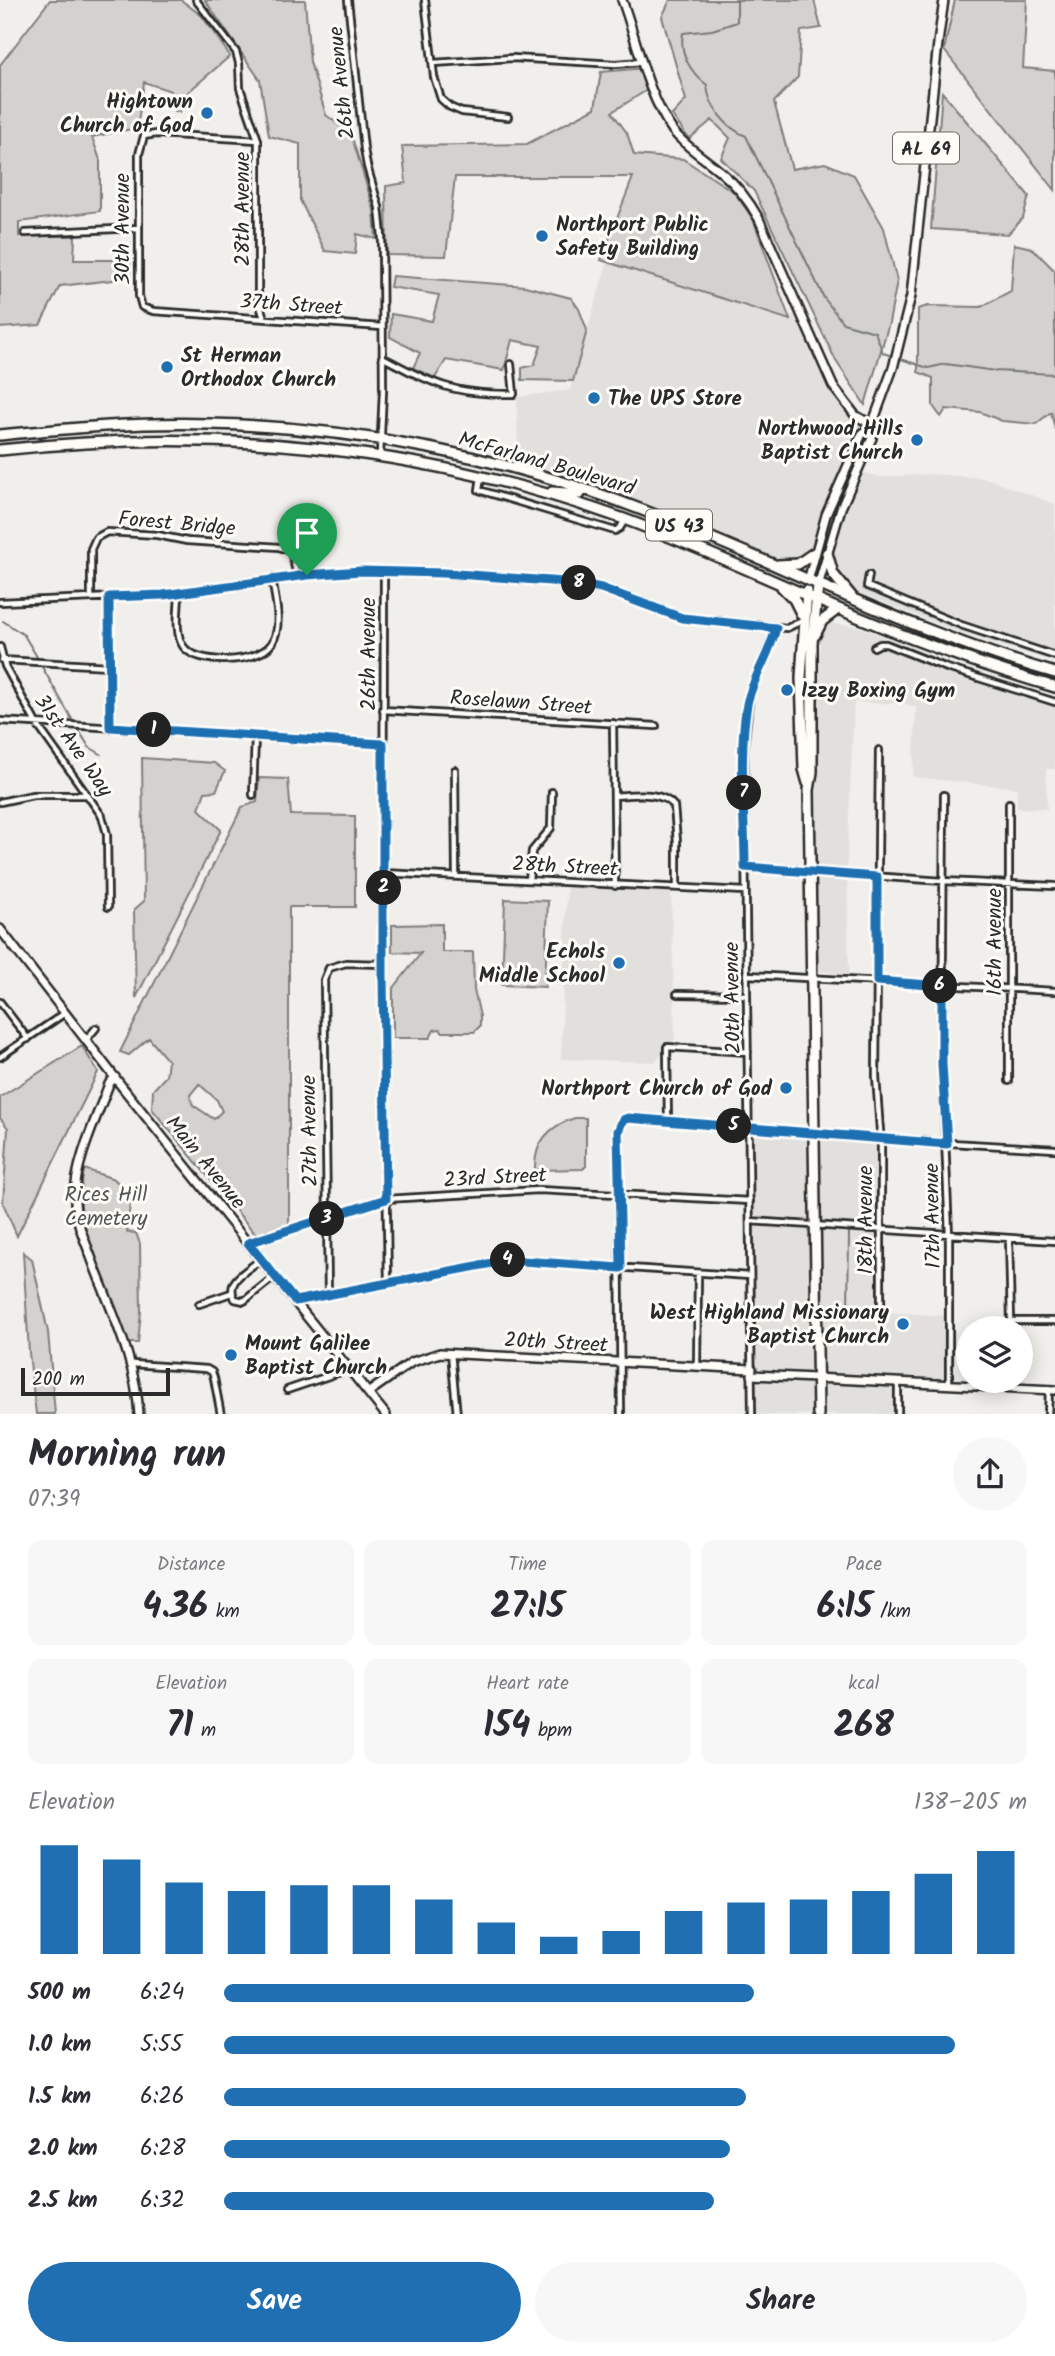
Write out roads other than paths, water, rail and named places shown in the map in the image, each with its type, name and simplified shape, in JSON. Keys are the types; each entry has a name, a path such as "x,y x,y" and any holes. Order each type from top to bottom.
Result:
{"highway":[{"name":"McFarland Boulevard","path":"0,435 109,425 210,424 293,429 381,440 447,452 518,469 644,510 818,586 966,644 1055,673"},
{"name":"McFarland Boulevard","path":"0,450 85,442 194,439 302,445 380,455 481,476 547,493 625,520 964,659 1055,687"},
{"path":"547,493 576,495 580,494 582,489"},
{"path":"827,552 837,580 855,600"},
{"path":"773,565 798,564 814,553"},
{"name":"AL 69","path":"808,581 811,597"},
{"path":"776,582 794,599 803,620 804,769 809,785"},
{"name":"AL 69","path":"803,620 818,586"},
{"path":"811,597 812,772 809,785 809,873 818,1414"},
{"path":"812,643 822,621 838,609"}],"street":[{"name":"28th Avenue","path":"196,0 236,52 240,88 258,140 258,300 264,318"},
{"name":"26th Avenue","path":"348,0 367,166 380,213 380,455"},
{"path":"425,0 438,94 450,107 462,112 508,117"},
{"path":"622,0 659,105 674,132 734,184 753,209 833,386 855,415 872,425"},
{"name":"AL 69","path":"818,586 842,506 872,439 872,425 903,331 914,278 926,147 944,0"},
{"path":"433,63 512,58 616,64 643,62"},
{"name":"30th Avenue","path":"198,314 153,312 142,307 139,296 139,154 145,136 156,134 258,140"},
{"path":"25,233 139,228"},
{"name":"37th Street","path":"198,314 382,327"},
{"path":"382,358 445,388 482,394 514,394 511,364"},
{"name":"AL 69","path":"808,581 814,553 832,500 862,434 872,425"},
{"path":"481,476 479,490 615,531 625,520"},
{"name":"Forest Bridge","path":"91,598 91,550 96,538 107,532 279,547 291,551 297,576"},
{"name":"26th Avenue","path":"384,571 383,964 388,1283"},
{"path":"0,602 179,592 297,576 384,571 577,583 601,588 682,618 776,628 787,628 803,620"},
{"path":"869,575 867,586 961,625 1055,656"},
{"path":"179,592 179,633 187,650 198,656 247,659 264,651 275,636 277,623 272,579"},
{"path":"109,597 110,727"},
{"name":"20th Avenue","path":"752,1414 744,748 746,714 754,680 776,628"},
{"path":"873,647 886,644 947,668 1055,702"},
{"name":"31st Ave Way","path":"0,647 1,660 36,723 100,810 106,828 108,907"},
{"path":"1,660 109,666"},
{"name":"Roselawn Street","path":"383,710 656,726"},
{"path":"0,721 383,744"},
{"path":"613,723 615,886"},
{"path":"253,795 255,736"},
{"name":"18th Avenue","path":"879,750 876,1076 882,1231 881,1313"},
{"path":"455,770 456,875"},
{"path":"529,880 532,851 551,828 552,792"},
{"path":"0,802 27,795 89,794"},
{"path":"614,796 647,795 670,801 676,824 677,888"},
{"name":"17th Avenue","path":"944,795 942,1064 949,1235 949,1384"},
{"name":"16th Avenue","path":"1009,803 1009,1081"},
{"path":"745,867 1055,886"},
{"name":"28th Street","path":"383,873 745,891"},
{"name":"Main Avenue","path":"0,929 385,1414"},
{"name":"27th Avenue","path":"328,1295 323,986 329,968 346,963 383,964"},
{"path":"747,975 1055,991"},
{"path":"677,994 747,995"},
{"path":"0,1002 28,1039"},
{"path":"0,1057 65,1013"},
{"path":"86,1040 96,1028"},
{"path":"668,1121 667,1047 748,1052"},
{"path":"115,1077 109,1084 83,1156 74,1199 80,1227 132,1364 139,1414"},
{"path":"621,1414 618,1131 623,1120 635,1118 947,1144 1055,1149"},
{"name":"23rd Street","path":"248,1243 386,1199 539,1190 750,1201"},
{"path":"750,1221 1055,1241"},
{"path":"1009,1239 1011,1316"},
{"path":"261,1259 232,1284 235,1299 244,1301 275,1277"},
{"path":"295,1301 508,1260 750,1276"},
{"path":"697,1366 698,1273"},
{"path":"199,1304 232,1293"},
{"path":"1033,1321 1055,1321"},
{"path":"451,1352 457,1414"},
{"name":"20th Street","path":"369,1392 412,1363 429,1355 451,1352 697,1366 818,1378 956,1384"},
{"path":"132,1364 207,1369 212,1372 220,1414"},
{"path":"287,1390 349,1369"},
{"path":"898,1382 898,1414"},
{"name":"20th Street","path":"1033,1387 1052,1389"},
{"path":"1048,1414 1052,1389"}],"waterway":[{"path":"737,0 737,22 712,30 683,33 685,56 696,75 707,85 711,101 719,115 732,128 746,136 824,298 843,323 875,332 883,353 892,356"},
{"path":"898,358 928,368 946,364 995,371 1055,374"},
{"path":"3,621 24,635 37,657"},
{"path":"41,665 73,721"},
{"path":"78,729 89,747 101,754"},
{"path":"848,1311 849,1233"},
{"path":"829,1310 876,1312"}],"place":[{"name":"Hightown Church of God","path":"207,113"},
{"name":"Northport Public Safety Building","path":"542,236"},
{"name":"St Herman Orthodox Church","path":"167,367"},
{"name":"The UPS Store","path":"594,398"},
{"name":"Northwood Hills Baptist Church","path":"917,440"},
{"name":"Izzy Boxing Gym","path":"787,690"},
{"name":"Echols Middle School","path":"619,963"},
{"name":"Northport Church of God","path":"786,1088"},
{"name":"West Highland Missionary Baptist Church","path":"903,1324"},
{"name":"Mount Galilee Baptist Church","path":"231,1355"}],"park label":[{"name":"Rices Hill Cemetery","path":"106,1206"}]}
